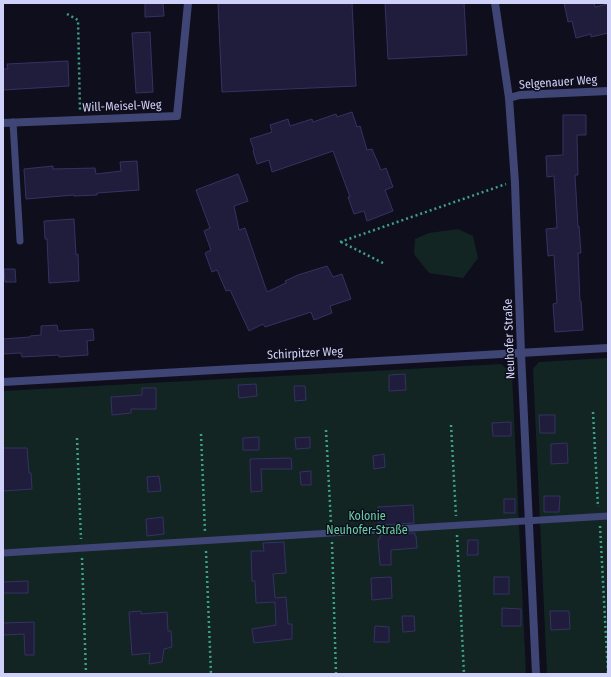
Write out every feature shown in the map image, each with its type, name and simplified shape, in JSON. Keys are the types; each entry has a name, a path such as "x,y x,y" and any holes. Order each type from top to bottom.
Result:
{"street":[{"name":"Will-Meisel-Weg","path":"3,123 177,116 188,3"},
{"name":"Neuhofer Straße","path":"496,3 510,98 536,674"},
{"name":"Selgenauer Weg","path":"510,98 520,95 608,91"},
{"name":"Schirpitzer Weg","path":"3,382 608,348"}],"lane":[{"path":"13,122 20,242"},
{"path":"3,553 608,516"}],"path":[{"path":"67,14 78,20 80,120"},
{"path":"385,264 340,242 505,184 515,183"},
{"path":"593,412 608,674"},
{"path":"451,425 464,674"},
{"path":"326,430 336,674"},
{"path":"201,434 211,674"}],"green space":[{"path":"458,229 473,236 478,258 463,278 429,273 414,254 415,239 429,233"},
{"path":"608,358 608,674 547,674 533,369 539,362"},
{"name":"Kolonie Neuhofer-Straße","path":"501,364 512,374 526,674 3,674 3,391"}],"building":[{"path":"145,3 163,3 164,16 145,17"},
{"path":"218,3 352,3 356,86 222,92"},
{"path":"385,3 464,3 467,55 388,59"},
{"path":"564,3 594,3 595,7 608,4 608,33 591,37 591,34 576,38 572,21 568,22"},
{"path":"150,32 153,92 136,93 132,33"},
{"path":"68,61 69,86 3,90 3,69 8,69 7,64"},
{"path":"352,112 357,127 360,126 367,150 372,149 381,170 386,168 393,187 385,190 393,211 367,221 364,211 354,214 348,197 350,197 333,151 272,172 269,160 257,164 250,139 272,132 270,125 288,119 290,126 312,119 313,122 336,114 337,117"},
{"path":"563,115 586,115 586,135 577,135 578,175 575,175 581,253 578,253 583,330 555,332 553,304 557,303 554,255 548,256 546,229 557,228 554,176 547,177 546,156 563,155"},
{"path":"137,161 139,190 97,193 97,195 74,195 26,199 24,169 53,166 53,169 95,168 96,174 121,171 120,162"},
{"path":"238,174 248,201 234,206 239,230 245,228 267,292 286,283 285,281 298,275 327,266 333,277 342,274 351,299 330,306 332,313 314,320 311,312 265,327 263,324 249,331 230,290 226,291 217,270 212,272 205,253 211,250 204,231 210,228 196,190"},
{"path":"74,219 79,281 49,283 47,239 45,239 44,221"},
{"path":"4,269 15,269 16,282 5,282"},
{"path":"57,325 58,331 93,329 94,340 87,341 88,355 22,357 21,353 3,354 3,339 41,335 41,326"},
{"path":"405,374 406,390 389,391 389,375"},
{"path":"256,384 257,396 239,398 238,385"},
{"path":"294,386 305,386 306,400 295,401"},
{"path":"142,388 156,388 156,409 131,409 131,413 112,415 111,397 142,395"},
{"path":"539,415 555,415 555,433 540,433"},
{"path":"511,422 511,436 493,436 492,423"},
{"path":"259,437 259,450 243,450 243,438"},
{"path":"310,437 310,448 296,449 295,438"},
{"path":"567,443 568,463 551,464 551,444"},
{"path":"3,448 27,448 32,489 3,491"},
{"path":"384,454 385,467 374,469 373,456"},
{"path":"291,458 292,469 261,469 262,491 251,492 250,459"},
{"path":"311,471 311,485 301,485 300,472"},
{"path":"159,476 161,491 148,492 147,477"},
{"path":"544,496 560,496 559,512 544,512"},
{"path":"504,499 515,499 515,513 504,513"},
{"path":"413,505 414,523 379,525 378,507"},
{"path":"163,517 164,534 147,536 146,519"},
{"path":"415,533 417,548 391,550 391,565 380,565 378,539 380,539 380,535"},
{"path":"468,540 478,540 478,555 467,555"},
{"path":"284,542 286,573 273,574 275,598 286,597 288,624 292,624 292,639 254,643 252,629 276,625 275,602 256,603 255,581 252,581 251,551 264,551 263,543"},
{"path":"391,577 392,598 372,600 371,578"},
{"path":"494,577 509,577 509,594 494,594"},
{"path":"28,581 28,593 3,593 3,582"},
{"path":"502,608 521,609 521,626 502,626"},
{"path":"141,611 141,614 167,612 168,631 171,631 172,647 164,649 162,662 149,664 150,653 132,655 129,612"},
{"path":"550,611 569,611 570,629 551,630"},
{"path":"402,616 414,616 415,631 403,632"},
{"path":"34,622 34,655 25,655 24,634 3,635 3,623"},
{"path":"375,626 389,627 389,642 374,642"}]}
